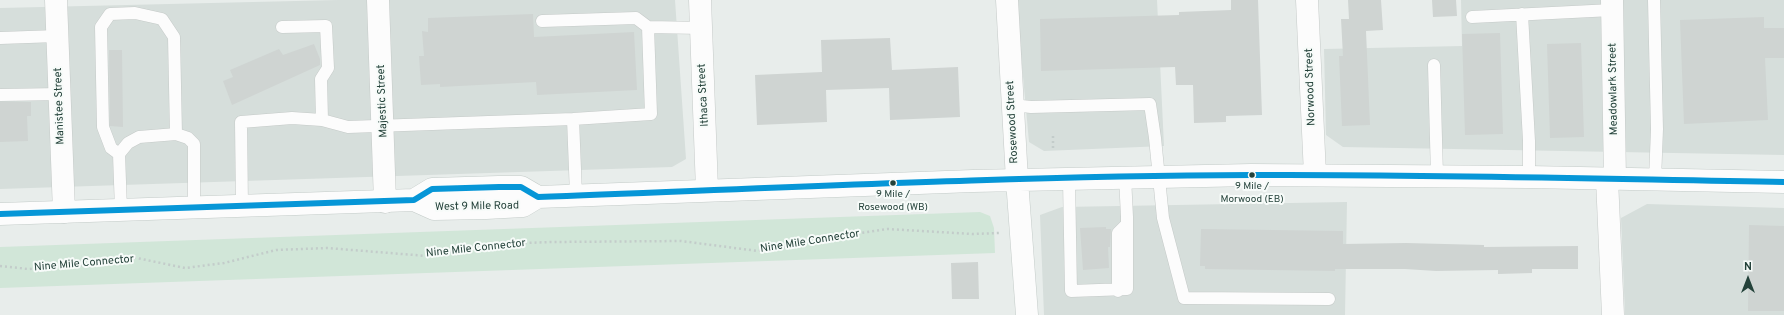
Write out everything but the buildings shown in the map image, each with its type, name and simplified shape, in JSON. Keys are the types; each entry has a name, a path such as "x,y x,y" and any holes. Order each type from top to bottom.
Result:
{"main road":[{"name":"Manistee Street","path":"56,0 64,212"},
{"name":"Majestic Street","path":"378,0 384,126 385,202"},
{"name":"Ithaca Street","path":"700,0 708,190"},
{"name":"Rosewood Street","path":"1007,0 1012,105 1027,315"},
{"name":"Norwood Street","path":"1307,0 1315,175"},
{"name":"Meadowlark Street","path":"1612,5 1611,179 1613,315"},
{"name":"West 9 Mile Road","path":"0,214 385,202 414,200 432,189 499,187 521,187 538,197 708,190 1017,180 1069,180 1125,177 1315,175 1784,182"}],"lane":[{"path":"1654,0 1657,129 1655,180"},
{"path":"1472,17 1522,14 1612,5"},
{"path":"119,154 111,148 103,127 101,27 110,14 135,13 162,19 174,37 176,134"},
{"path":"1522,14 1529,141 1529,177"},
{"path":"542,21 636,18 648,27 701,28"},
{"path":"282,27 326,26 328,68 321,79 322,120"},
{"path":"242,206 241,122 292,118 322,120 348,127 573,119 651,114 648,27"},
{"path":"0,38 58,36"},
{"path":"1434,65 1437,176"},
{"path":"0,95 60,94"},
{"path":"1012,105 1031,107 1150,104 1163,218 1184,298 1329,299"},
{"path":"573,119 576,195"},
{"path":"121,210 119,154 128,143 139,137 176,134 188,138 194,144 194,208"},
{"path":"1069,180 1071,291 1127,290 1125,177"}],"path":[{"path":"1053,136 1053,150"},
{"name":"Nine Mile Connector","path":"0,266 28,269 63,267 104,263 132,257 186,268 224,264 276,250 327,248 427,256 500,244 559,242 681,241 758,251 887,229 973,234 1002,233"}],"shaded area":[{"path":"338,0 675,0 686,159 672,167 0,189 0,8"},
{"path":"1016,0 1157,0 1164,146 1044,151 1029,142"},
{"path":"1461,0 1784,0 1784,155 1343,147 1326,135 1324,49 1462,46"},
{"path":"1347,202 1345,315 1044,315 1040,215 1062,207"},
{"path":"1647,204 1784,208 1784,315 1625,315 1621,218"}],"green space":[{"path":"980,212 990,216 994,228 995,253 0,288 0,247"}],"transit line":[{"path":"0,214 414,200 432,189 499,187 521,187 538,197 895,183 1163,176 1385,175 1784,182"}],"place":[{"name":"9 Mile / Morwood (EB)","path":"1252,175"},
{"name":"9 Mile / Rosewood (WB)","path":"893,183"}]}
